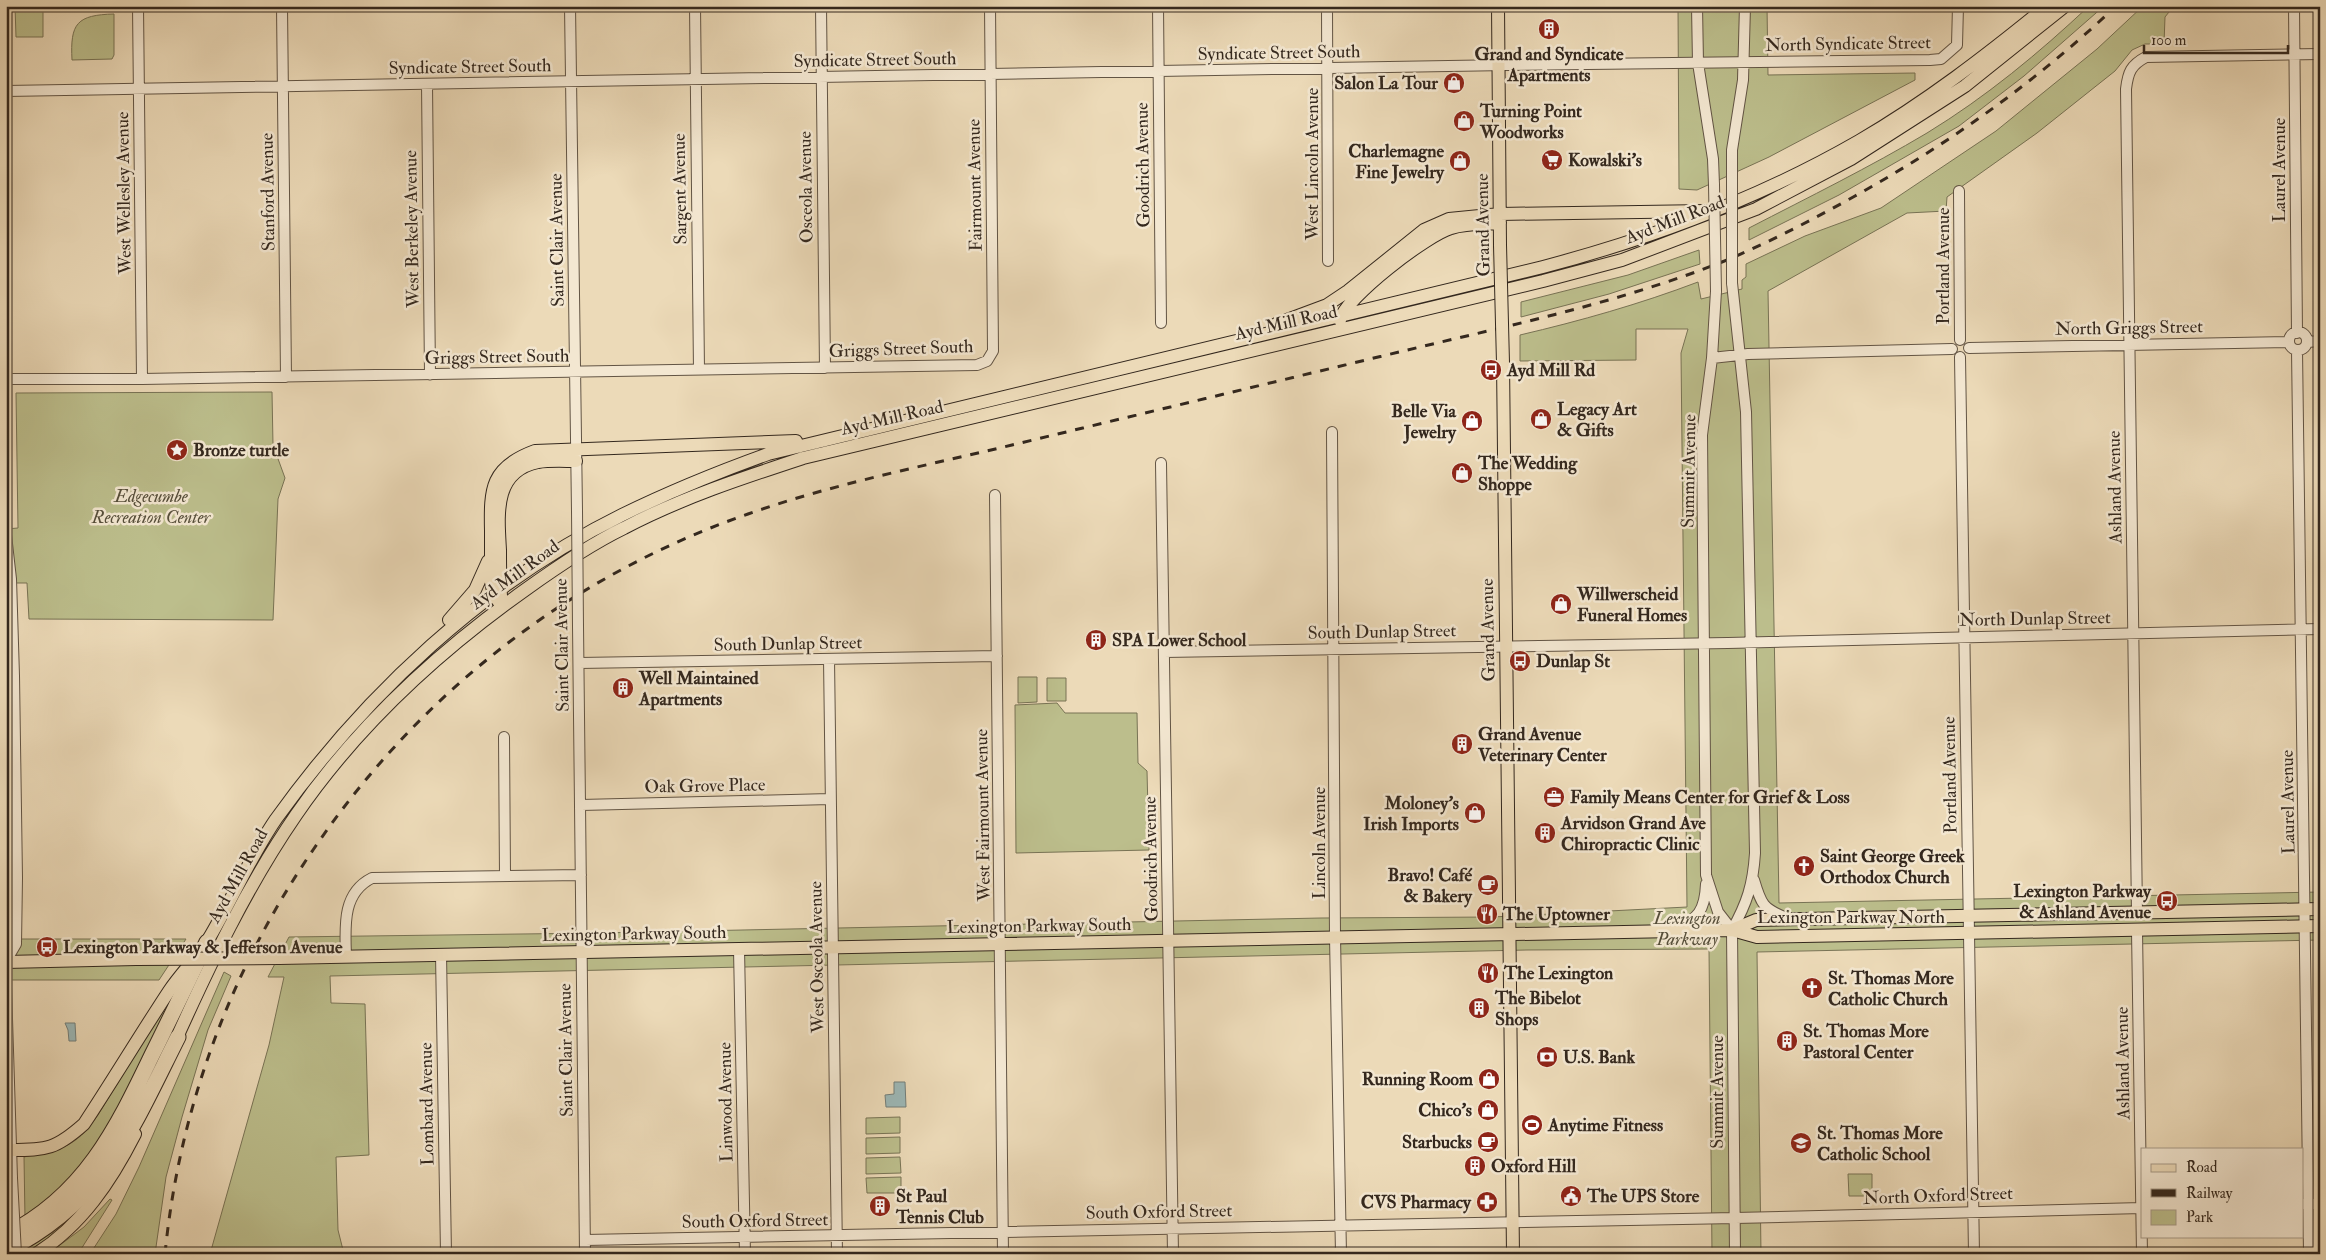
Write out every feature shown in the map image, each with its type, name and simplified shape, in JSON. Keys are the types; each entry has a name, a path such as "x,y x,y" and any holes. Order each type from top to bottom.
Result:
{"highway":[{"path":"6,1234 40,1214 63,1195 104,1147 132,1097 207,942"},
{"name":"Ayd Mill Road","path":"6,1251 52,1224 70,1209 102,1175 128,1136 178,1037"}],"main road":[{"name":"Grand Avenue","path":"1498,6 1513,1254"},
{"path":"2001,44 2037,6"},
{"name":"Ayd Mill Road","path":"11,1150 42,1150 64,1142 84,1124 175,983 207,942 246,868 276,820 343,734 452,626 540,562 620,516 715,473 768,454 1341,317 1619,247 1716,210 1783,181 1859,141 1930,96 2001,44 2047,6"},
{"name":"Ayd Mill Road","path":"178,1037 236,915 263,866 298,811 341,756 395,698 447,650 502,606 579,552 624,527 718,486 803,458 1524,286 1622,260 1756,209 1851,159 1965,86 2066,6"},
{"path":"1240,340 1327,306 1355,286 1424,230 1437,223 1461,216 1500,218 1716,210"},
{"path":"1338,330 1341,317 1352,301 1431,238 1450,228 1500,218"},
{"path":"497,592 499,506 505,484 516,472 531,464 576,455 821,440"},
{"path":"502,606 497,592 490,556 489,504 493,487 502,471 517,458 535,451 576,455"},
{"path":"408,668 431,639 463,607 476,590 490,556"},
{"name":"Lexington Parkway North","path":"1732,930 1756,920 2320,909"},
{"name":"Lexington Parkway North","path":"1732,930 1757,937 2320,926"},
{"name":"Lexington Parkway South","path":"6,961 279,958 1732,930"},
{"path":"36,1254 49,1246 78,1219 104,1188 135,1134 178,1037"}],"street":[{"name":"West Wellesley Avenue","path":"138,6 142,379"},
{"name":"Stanford Avenue","path":"282,6 286,377"},
{"name":"Saint Clair Avenue","path":"570,6 585,1254"},
{"name":"Sargent Avenue","path":"694,6 699,370"},
{"name":"Osceola Avenue","path":"821,6 824,368"},
{"name":"Fairmount Avenue","path":"987,361 993,351 990,6"},
{"name":"Goodrich Avenue","path":"1158,6 1161,323"},
{"name":"West Lincoln Avenue","path":"1327,6 1328,261"},
{"name":"Summit Avenue","path":"1697,6 1698,62 1713,159 1716,291 1712,358 1702,435 1706,875 1713,903 1732,930"},
{"name":"Summit Avenue","path":"1735,1254 1732,930 1745,906 1754,880 1755,854 1746,412 1732,283 1732,150 1743,80 1745,6"},
{"name":"North Syndicate Street","path":"1743,62 1941,59 1951,53 1957,45 1958,6"},
{"name":"Laurel Avenue","path":"2294,6 2297,333"},
{"path":"2294,55 2320,54"},
{"name":"Ashland Avenue","path":"2137,913 2126,89 2128,73 2135,64 2146,57 2294,55"},
{"name":"Syndicate Street South","path":"6,91 1743,62"},
{"name":"West Berkeley Avenue","path":"427,84 430,375"},
{"name":"Portland Avenue","path":"1959,191 1960,340"},
{"path":"2297,333 2303,334 2307,342 2305,347 2297,350 2292,348 2289,342 2292,336 2297,333"},
{"path":"1712,358 1739,354 1967,354 1969,348 1967,343 1960,340 1954,344 1956,353"},
{"path":"2307,342 2320,341"},
{"name":"North Griggs Street","path":"1969,348 2289,342"},
{"name":"Laurel Avenue","path":"2297,350 2306,910 2305,1204 2309,1254"},
{"name":"Portland Avenue","path":"1956,353 1965,637 1974,1254"},
{"name":"Griggs Street South","path":"6,380 970,366 987,361"},
{"name":"Lincoln Avenue","path":"1332,432 1335,938 1341,1254"},
{"name":"Goodrich Avenue","path":"1161,463 1170,941 1173,1254"},
{"name":"West Fairmount Avenue","path":"995,495 1003,1254"},
{"path":"6,961 16,944 17,878 14,676 7,540"},
{"name":"North Dunlap Street","path":"1751,642 2320,629"},
{"name":"South Dunlap Street","path":"1164,652 1751,642"},
{"name":"South Dunlap Street","path":"579,663 998,656"},
{"name":"West Osceola Avenue","path":"829,659 837,1254"},
{"path":"504,737 505,875"},
{"name":"Oak Grove Place","path":"581,805 830,799"},
{"path":"346,956 347,909 359,886 372,878 581,875"},
{"path":"1674,931 1692,921 1699,914 1704,901 1706,875"},
{"path":"1754,880 1760,900 1766,908 1790,919"},
{"name":"Ashland Avenue","path":"2137,931 2141,1153"},
{"name":"Linwood Avenue","path":"739,949 745,1254"},
{"name":"Lombard Avenue","path":"440,954 446,1254"},
{"path":"6,987 16,1254"},
{"path":"2305,1204 2320,1204"},
{"name":"North Oxford Street","path":"1734,1218 2141,1208"},
{"name":"South Oxford Street","path":"585,1240 1734,1218"},
{"name":"Ashland Avenue","path":"2142,1238 2142,1254"}],"green space":[{"path":"15,6 43,6 43,37 16,37"},
{"path":"1678,6 1767,6 1768,75 1915,73 1915,80 1769,157 1697,190 1679,189"},
{"path":"2089,6 2104,6 2024,76 1959,126 1839,195 1749,240 1749,228 1884,158 1970,105 2051,41"},
{"name":"Lexington Parkway","path":"2143,6 2177,6 2173,7 2165,17 2164,44 2145,44 2132,50 2115,71 2037,133 1947,197 1946,211 1907,213 1768,291 1779,903 2320,892 2320,940 1757,952 1761,1254 1712,1254 1709,949 1527,950 330,976 331,1003 365,1004 369,1155 336,1157 338,1230 344,1254 210,1254 269,1045 284,977 268,977 289,937 598,933 1321,918 1492,917 1687,907 1681,353 1688,329 1636,329 1636,360 1520,361 1520,335 1610,312 1698,282 1701,299 1742,289 1742,280 1746,277 1746,264 1805,236 1881,208 1996,131 2097,49"},
{"path":"114,14 114,55 112,59 72,60 73,37 78,23 92,16"},
{"path":"1699,250 1700,264 1609,294 1521,317 1521,302 1628,275"},
{"name":"Edgecumbe Recreation Center","path":"272,392 273,445 285,478 278,499 273,620 29,619 27,583 6,583 6,529 18,528 16,393"},
{"path":"1018,677 1037,677 1037,702 1018,703"},
{"path":"1047,678 1066,678 1066,701 1047,701"},
{"path":"1057,703 1065,713 1137,713 1138,763 1147,771 1149,850 1016,853 1015,705"},
{"path":"6,939 186,939 159,980 6,980"},
{"path":"224,972 231,976 208,1030 182,1117 166,1177 155,1254 90,1254 116,1214 139,1167"},
{"path":"174,991 176,992 119,1112 85,1166 25,1219 24,1157 66,1146 82,1135 98,1115"},
{"path":"900,1117 900,1133 866,1134 866,1118"},
{"path":"900,1137 900,1153 866,1154 866,1138"},
{"path":"900,1157 901,1173 866,1174 866,1158"},
{"path":"1848,1174 1872,1174 1872,1196 1849,1196"},
{"path":"901,1177 901,1193 867,1193 866,1178"},
{"path":"110,1199 112,1200 78,1254 48,1254 84,1227"},
{"path":"80,1211 31,1254 26,1254 26,1245 71,1213"}],"water":[{"path":"65,1023 75,1023 76,1041 69,1041"},
{"path":"894,1082 905,1082 906,1107 886,1107 885,1095 894,1094"}],"railway":[{"path":"165,1254 182,1146 196,1094 234,992 257,943 284,896 313,850 355,793 401,740 450,691 503,647 560,606 619,571 682,540 780,503 879,476 1562,313 1643,290 1722,262 1823,214 1925,154 2024,85 2086,34 2116,6"}],"place":[{"name":"Grand and Syndicate Apartments","path":"1549,29"},
{"name":"Salon La Tour","path":"1454,83"},
{"name":"Turning Point Woodworks","path":"1464,121"},
{"name":"Kowalski's","path":"1552,160"},
{"name":"Charlemagne Fine Jewelry","path":"1460,161"},
{"name":"Ayd Mill Rd","path":"1491,370"},
{"name":"Legacy Art & Gifts","path":"1541,419"},
{"name":"Belle Via Jewelry","path":"1472,421"},
{"name":"Bronze turtle","path":"177,450"},
{"name":"The Wedding Shoppe","path":"1462,473"},
{"name":"Willwerscheid Funeral Homes","path":"1561,604"},
{"name":"SPA Lower School","path":"1096,640"},
{"name":"Dunlap St","path":"1520,661"},
{"name":"Well Maintained Apartments","path":"623,688"},
{"name":"Grand Avenue Veterinary Center","path":"1462,744"},
{"name":"Family Means Center for Grief & Loss","path":"1554,797"},
{"name":"Moloney’s Irish Imports","path":"1475,813"},
{"name":"Arvidson Grand Ave Chiropractic Clinic","path":"1545,833"},
{"name":"Saint George Greek Orthodox Church","path":"1804,866"},
{"name":"Bravo! Café & Bakery","path":"1488,885"},
{"name":"Lexington Parkway & Ashland Avenue","path":"2167,901"},
{"name":"The Uptowner","path":"1487,914"},
{"name":"Lexington Parkway & Jefferson Avenue","path":"47,947"},
{"name":"The Lexington","path":"1488,973"},
{"name":"St. Thomas More Catholic Church","path":"1812,988"},
{"name":"The Bibelot Shops","path":"1479,1008"},
{"name":"St. Thomas More Pastoral Center","path":"1787,1041"},
{"name":"U.S. Bank","path":"1547,1057"},
{"name":"Running Room","path":"1489,1079"},
{"name":"Chico's","path":"1488,1110"},
{"name":"Anytime Fitness","path":"1532,1125"},
{"name":"Starbucks","path":"1488,1142"},
{"name":"St. Thomas More Catholic School","path":"1801,1143"},
{"name":"Oxford Hill","path":"1475,1166"},
{"name":"The UPS Store","path":"1571,1196"},
{"name":"CVS Pharmacy","path":"1487,1202"},
{"name":"St Paul Tennis Club","path":"880,1206"}]}
